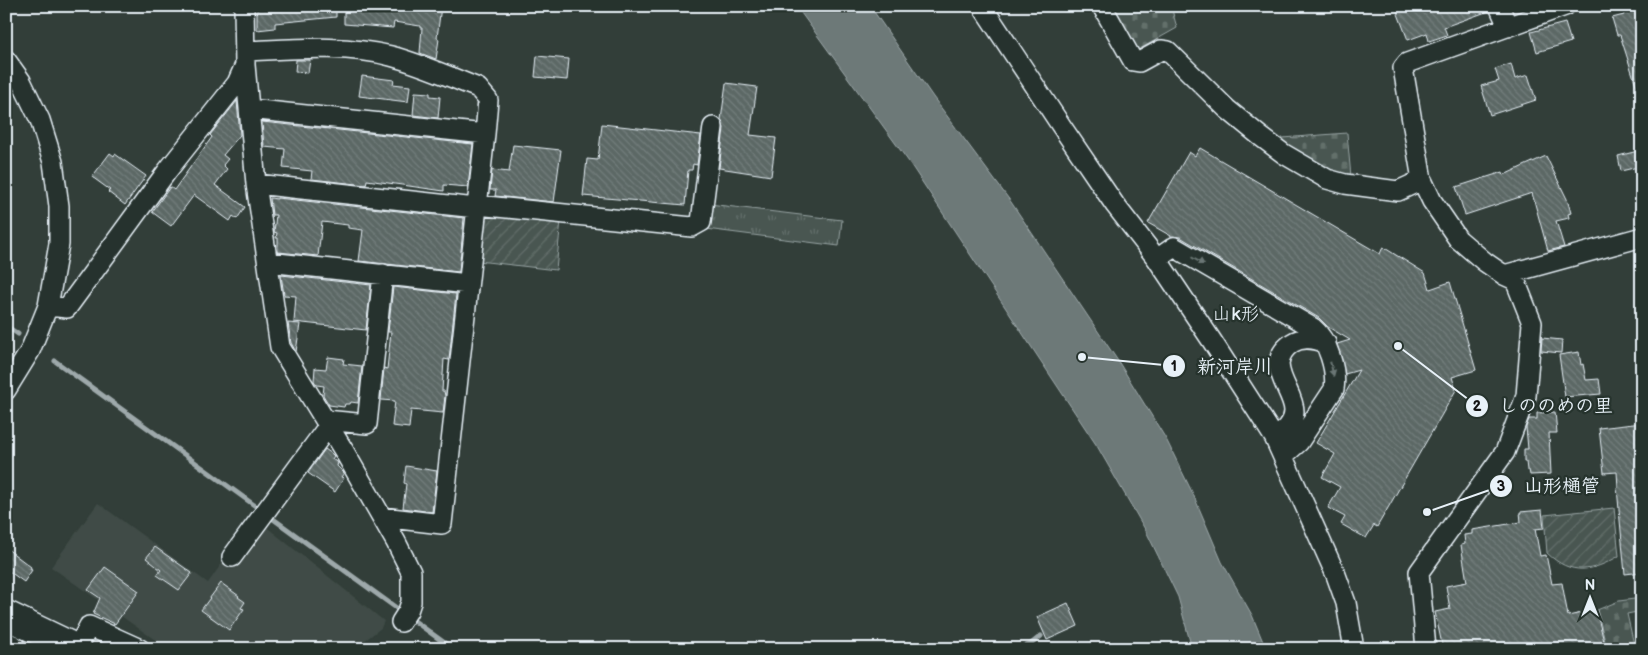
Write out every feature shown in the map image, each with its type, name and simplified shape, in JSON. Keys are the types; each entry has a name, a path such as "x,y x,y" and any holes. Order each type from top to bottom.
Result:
{"highway":[{"path":"6,615 77,649"},
{"path":"6,647 11,649"}],"street":[{"path":"244,6 245,58 256,184 280,347 382,517 411,572 412,591 404,616"},
{"path":"982,6 1115,205 1156,259 1234,374 1274,437 1336,575 1346,603 1354,649"},
{"path":"1102,6 1133,61 1139,62 1161,50 1168,51 1227,109 1260,136 1284,154 1322,176 1345,184 1398,191 1422,180"},
{"path":"1500,6 1508,27"},
{"path":"1426,649 1419,572 1505,452 1526,396 1532,323 1516,280 1504,275 1485,262 1458,239 1432,201 1422,180 1403,68 1407,63 1565,6"},
{"path":"245,58 319,48 364,51 391,56 478,88 488,100 486,134 442,524 382,517"},
{"path":"48,306 67,308 168,170 237,83 245,58"},
{"path":"6,60 21,81 40,120 53,162 59,206 59,244 48,306 30,351 6,390"},
{"path":"249,109 486,134"},
{"path":"256,184 692,227 701,222 714,127"},
{"path":"1504,275 1642,237"},
{"path":"1156,259 1174,247 1321,334 1326,343 1335,380 1334,389 1298,442 1283,456"},
{"path":"268,262 468,284"},
{"path":"327,423 367,424 383,274"},
{"path":"1274,437 1284,432 1289,426 1293,419 1294,411 1292,401 1282,382 1280,359 1283,352 1295,341 1305,338 1326,343"},
{"path":"232,557 327,423"},
{"path":"77,649 89,626 140,649"}],"shaded area":[{"path":"796,6 870,6 933,97 1011,202 1118,361 1166,439 1193,494 1222,562 1252,615 1266,649 1192,649 1178,597 1146,531 1097,446 909,162"},
{"path":"98,503 208,583 254,517 384,621 381,628 354,649 168,649 51,567"}],"green space":[{"path":"1110,6 1171,6 1177,28 1136,51"},
{"path":"1347,133 1351,177 1334,174 1287,149 1282,138"},
{"path":"709,204 842,220 839,246 706,229"},
{"path":"484,211 561,220 556,270 478,261"},
{"path":"1614,508 1619,556 1600,566 1582,569 1565,565 1547,553 1544,515"},
{"path":"1642,598 1642,611 1627,614 1635,649 1607,649 1597,610 1619,601"}],"building":[{"path":"257,6 336,6 336,17 275,23 275,28 257,30"},
{"path":"344,6 441,6 436,59 420,53 422,28 420,26 394,22 393,28 344,24"},
{"path":"1395,6 1488,6 1489,11 1444,27 1447,35 1429,41 1427,33 1408,40"},
{"path":"1642,6 1642,94 1639,94 1620,35 1617,35 1612,18 1624,15 1623,10"},
{"path":"1565,23 1571,42 1537,52 1531,32"},
{"path":"537,56 569,59 567,80 535,77"},
{"path":"296,60 310,60 308,73 295,72"},
{"path":"1511,64 1515,79 1528,75 1536,100 1490,115 1481,86 1499,81 1495,69"},
{"path":"362,76 394,80 393,84 410,86 408,102 359,96"},
{"path":"726,83 757,87 750,135 776,138 771,176 719,168 724,128 721,120"},
{"path":"415,92 430,93 430,96 440,97 438,118 413,115"},
{"path":"237,101 240,135 223,155 228,159 223,165 227,169 215,185 245,207 237,219 233,216 230,221 194,195 171,226 152,212 170,187 174,190 212,137 210,135"},
{"path":"262,122 473,144 468,187 444,185 444,191 367,180 366,185 311,179 312,171 283,168 285,149 264,147"},
{"path":"602,124 701,135 697,165 693,164 692,170 688,170 685,205 583,196 587,159 598,160"},
{"path":"513,145 561,150 554,202 495,196 496,190 490,190 492,170 509,172"},
{"path":"1200,148 1380,254 1383,247 1425,273 1430,289 1450,282 1476,370 1452,377 1456,390 1377,527 1374,525 1366,538 1341,524 1345,517 1328,508 1340,487 1322,477 1335,454 1316,443 1359,370 1345,374 1337,344 1350,340 1328,327 1319,318 1180,237 1171,236 1148,223 1189,152 1195,156"},
{"path":"1642,150 1642,166 1621,171 1618,156"},
{"path":"110,153 114,156 115,154 146,176 125,205 108,192 110,190 92,177"},
{"path":"1546,156 1567,199 1571,213 1568,214 1569,218 1556,221 1564,247 1548,251 1532,193 1465,215 1456,187 1503,172 1504,175"},
{"path":"270,198 464,218 459,272 359,261 363,230 348,228 348,225 322,222 318,256 278,252 277,233 274,232 276,215 272,215"},
{"path":"281,275 371,285 366,330 294,322 296,296 284,295"},
{"path":"393,287 456,294 449,360 444,359 442,391 444,391 445,396 443,413 411,410 409,428 392,426 395,401 381,400 384,368 387,369 391,332 388,332"},
{"path":"288,323 300,324 296,352 291,343"},
{"path":"1542,338 1562,340 1561,353 1541,351"},
{"path":"1579,352 1586,380 1599,379 1601,394 1565,397 1559,355"},
{"path":"328,357 344,359 343,364 362,366 358,403 351,402 350,404 345,404 344,407 329,405 323,395 324,386 317,385 314,381 315,368 326,369"},
{"path":"1555,412 1557,433 1549,433 1551,474 1530,475 1526,462 1524,462 1524,449 1528,449 1526,427 1529,419 1537,419 1537,413"},
{"path":"1642,423 1642,461 1640,462 1642,486 1637,487 1640,515 1642,515 1642,572 1625,574 1617,472 1604,473 1599,428"},
{"path":"325,449 334,456 332,459 338,463 337,466 344,473 341,477 344,478 335,492 308,473"},
{"path":"406,466 437,471 432,512 403,508"},
{"path":"1542,510 1544,528 1535,529 1540,556 1546,555 1552,584 1562,583 1568,616 1596,610 1606,649 1443,649 1435,612 1450,609 1446,586 1467,582 1461,545 1465,544 1464,535 1472,534 1472,530 1521,522 1520,512"},
{"path":"155,547 192,573 179,590 157,575 161,570 146,558"},
{"path":"6,548 31,567 30,569 32,570 24,582 6,569"},
{"path":"105,567 139,591 115,624 93,614 100,598 88,590"},
{"path":"221,583 245,602 241,608 244,609 229,630 201,610"},
{"path":"1068,603 1078,626 1047,640 1037,617"}],"waterway":[{"path":"6,326 18,334"},
{"path":"55,361 453,649"},
{"path":"1018,649 1031,644 1041,636"}],"place":[{"name":"しののめの里","path":"1398,346"},
{"name":"新河岸川","path":"1082,357"},
{"name":"山形樋管","path":"1427,512"}],"district":[{"name":"山k形","path":"1236,314"}]}
